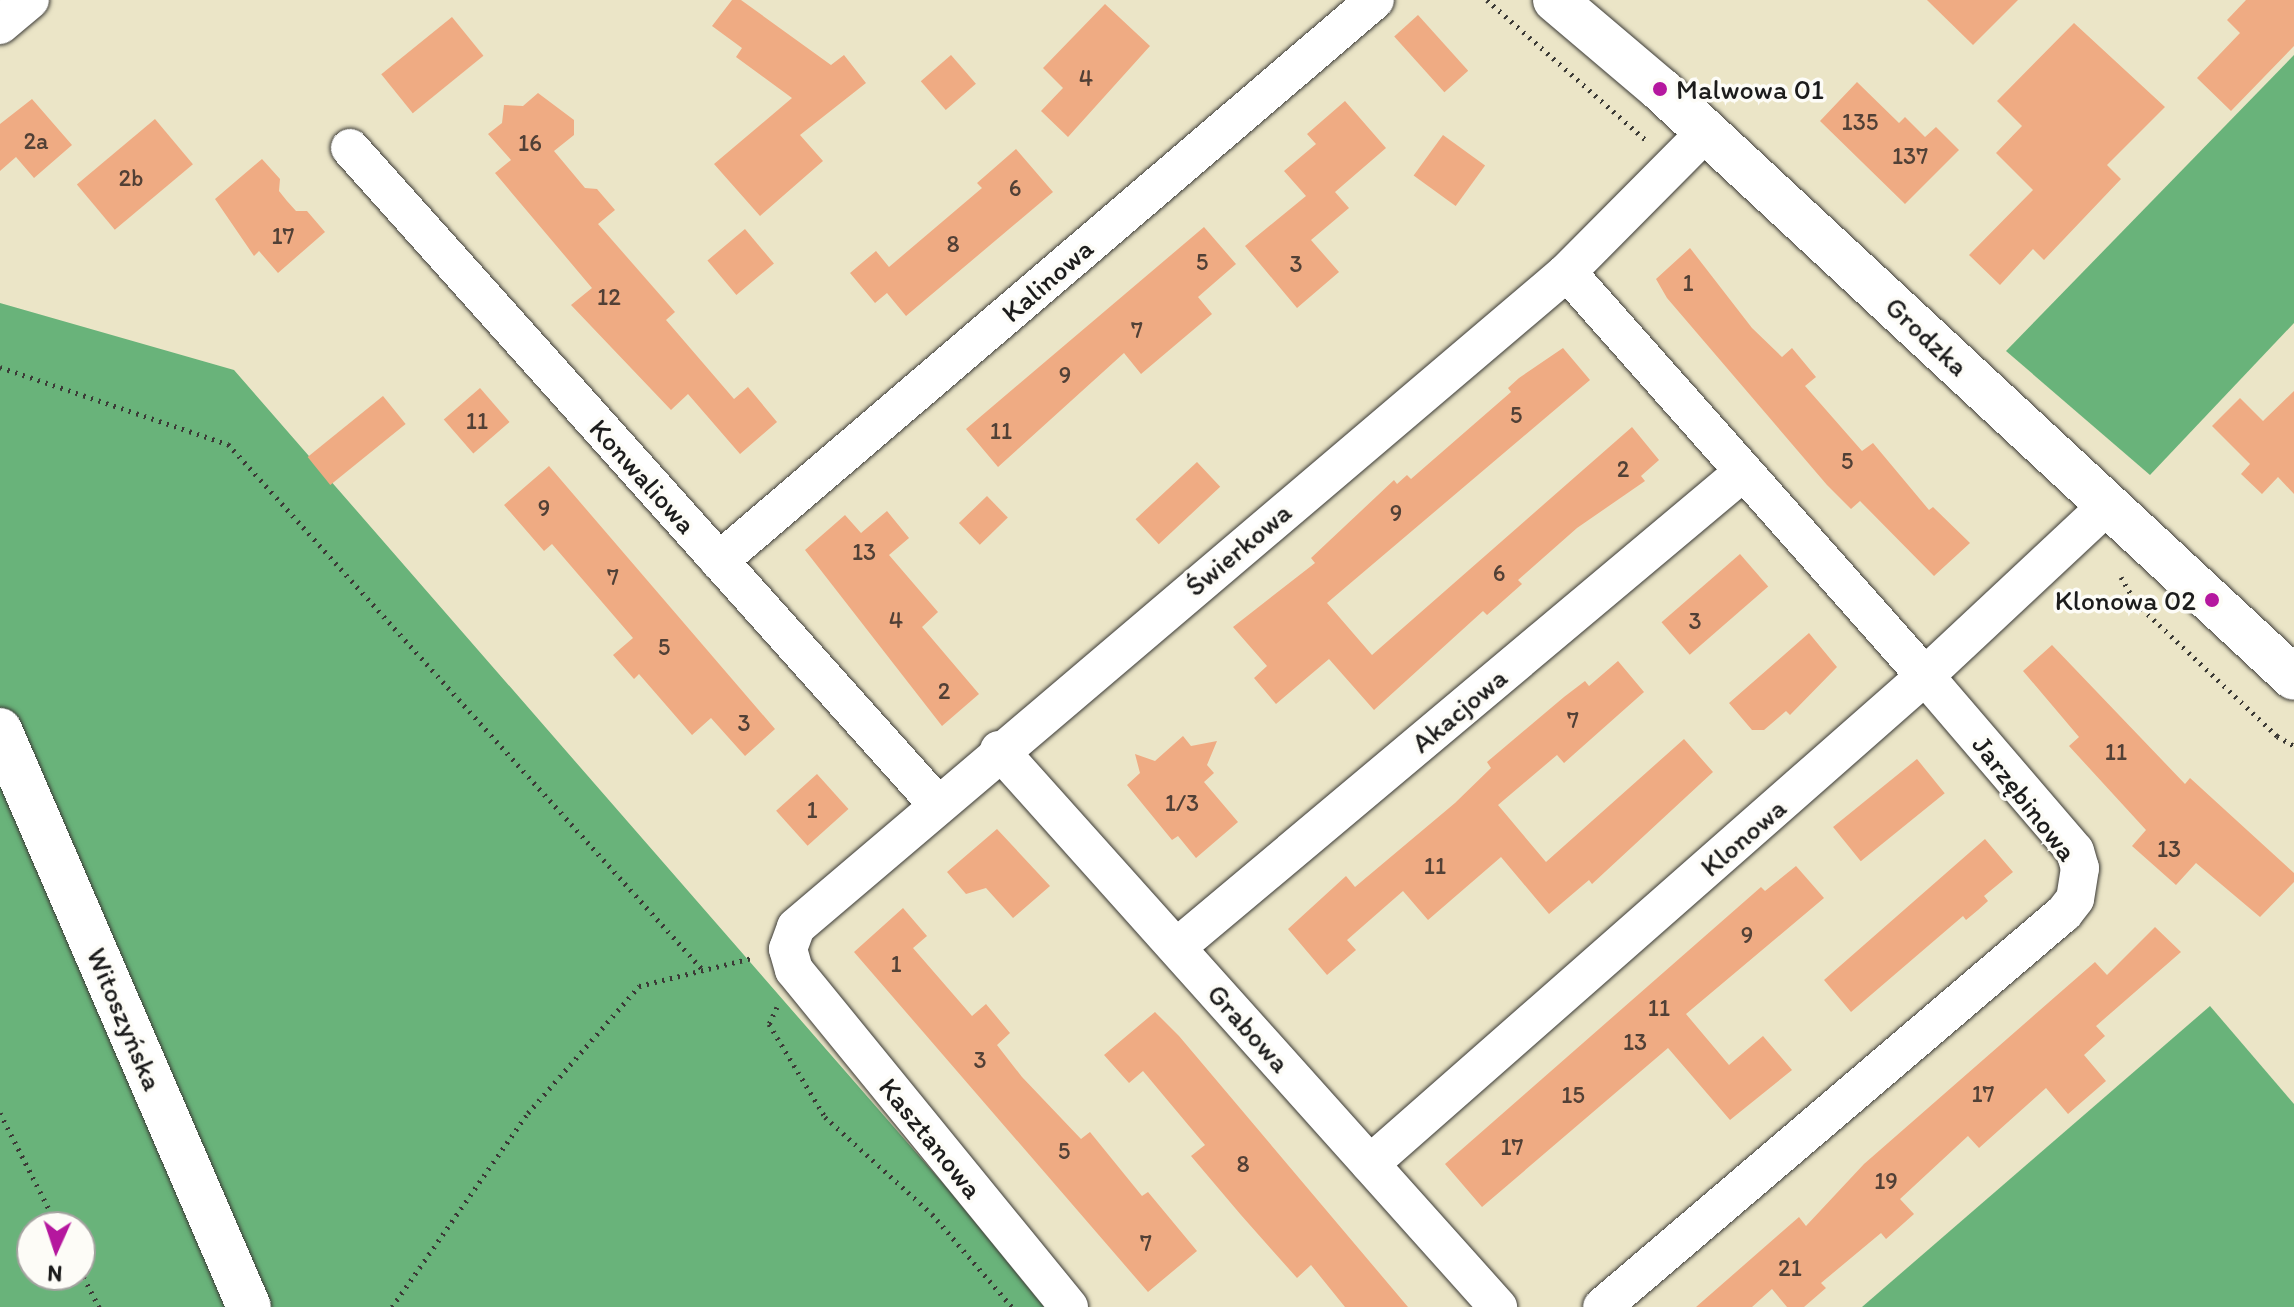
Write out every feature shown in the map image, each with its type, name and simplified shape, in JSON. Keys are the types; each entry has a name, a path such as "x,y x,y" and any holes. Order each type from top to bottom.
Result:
{"street":[{"path":"0,25 30,0"},
{"name":"Kalinowa","path":"719,561 1375,0"},
{"name":"Grodzka","path":"1555,0 1706,132 2294,678"},
{"name":"Świerkowa","path":"791,959 796,927 999,750 1567,272 1706,132"},
{"name":"Konwaliowa","path":"350,148 937,804"},
{"name":"Jarzębinowa","path":"1567,272 1925,676 2075,851 2080,868 2075,899 1602,1307"},
{"name":"Akacjowa","path":"1177,947 1742,473"},
{"name":"Klonowa","path":"1370,1164 1925,676 2109,504"},
{"name":"Witoszyńska","path":"0,730 249,1307"},
{"name":"Grabowa","path":"999,750 1498,1307"},
{"name":"Kasztanowa","path":"791,959 1069,1307"}],"path":[{"path":"0,367 228,444 703,970"},
{"path":"392,1307 528,1113 639,986 703,970 791,959 769,1024 825,1117 932,1214 1012,1307"},
{"path":"0,1113 50,1211"}],"green space":[{"path":"2294,55 2294,323 2150,475 2006,351"},
{"path":"0,303 234,370 947,1188 1044,1307 0,1307"},
{"path":"2210,1006 2294,1104 2294,1307 1862,1307"}],"building":[{"path":"732,0 741,0 831,65 844,55 866,83 800,135 823,161 760,216 714,164 792,98 736,57 742,48 712,26"},
{"path":"1927,0 2018,0 1973,45"},
{"path":"2246,0 2294,0 2294,46 2231,111 2197,78 2240,33 2227,20"},
{"path":"1105,4 1150,46 1068,137 1041,111 1063,88 1043,68"},
{"path":"1418,15 1468,71 1444,92 1394,36"},
{"path":"452,17 483,56 413,113 381,74"},
{"path":"2074,23 2165,107 2107,165 2121,179 2044,260 2033,249 2000,285 1969,255 2033,190 1996,153 2022,126 1997,101"},
{"path":"951,55 976,84 946,110 921,81"},
{"path":"1857,82 1899,123 1905,117 1925,137 1936,127 1959,150 1905,204 1820,121"},
{"path":"538,93 574,120 574,135 554,151 585,188 597,189 615,210 598,224 675,312 666,320 734,399 748,387 777,422 740,454 688,394 671,410 571,305 592,288 495,173 511,160 488,134 502,123 504,105 523,106"},
{"path":"32,99 72,145 34,178 16,157 0,171 0,124"},
{"path":"1345,101 1386,148 1335,192 1349,208 1311,240 1339,272 1297,308 1245,246 1306,196 1284,171 1316,144 1307,134"},
{"path":"155,119 193,164 115,230 77,185"},
{"path":"1443,135 1485,166 1456,206 1414,175"},
{"path":"1016,149 1053,192 906,316 887,293 875,303 850,273 876,251 889,267 982,188 977,183"},
{"path":"262,159 280,179 279,191 287,201 296,211 307,211 325,232 278,273 259,251 254,256 215,199"},
{"path":"1204,227 1236,264 1198,297 1212,314 1141,374 1124,353 998,467 966,429"},
{"path":"745,229 774,263 736,295 707,260"},
{"path":"1690,248 1752,328 1782,357 1792,348 1816,377 1805,386 1862,451 1873,443 1929,510 1933,507 1970,543 1934,576 1860,501 1851,509 1827,485 1667,298 1656,279"},
{"path":"1563,348 1590,380 1327,603 1372,655 1632,427 1659,460 1641,476 1645,481 1577,528 1518,580 1522,584 1487,615 1483,611 1374,710 1329,659 1276,704 1254,678 1267,666 1233,627 1315,563 1311,558 1394,480 1397,484 1407,475 1411,479 1511,392 1508,388 1519,378"},
{"path":"480,388 510,422 473,453 444,419"},
{"path":"2294,391 2294,494 2278,477 2262,494 2241,474 2250,464 2212,426 2240,398 2263,421"},
{"path":"383,396 406,424 330,485 308,457"},
{"path":"1197,462 1220,487 1159,544 1136,519"},
{"path":"549,466 775,729 745,756 711,718 692,735 639,674 634,679 613,655 633,638 552,544 544,551 504,505"},
{"path":"987,496 1008,518 980,545 959,523"},
{"path":"887,511 909,538 889,555 938,612 922,627 979,694 942,726 805,550 845,515 861,533"},
{"path":"1740,554 1768,586 1690,655 1662,622"},
{"path":"1809,633 1837,667 1790,715 1786,711 1764,730 1752,730 1729,703"},
{"path":"2052,645 2185,784 2190,778 2294,873 2294,882 2260,917 2196,863 2176,885 2132,846 2146,830 2069,746 2079,737 2023,671"},
{"path":"1618,661 1644,692 1564,763 1557,755 1498,805 1546,862 1684,739 1713,772 1592,884 1589,880 1549,914 1501,857 1428,920 1403,891 1347,940 1356,950 1327,975 1288,929 1346,876 1355,887 1455,803 1491,768 1487,762 1564,697 1585,681 1589,686"},
{"path":"1183,736 1191,746 1217,741 1207,765 1214,773 1204,782 1238,822 1196,858 1178,836 1172,840 1127,785 1140,773 1135,754 1155,761"},
{"path":"1917,759 1945,793 1861,861 1833,827"},
{"path":"817,774 848,809 808,846 776,811"},
{"path":"997,829 1050,886 1013,918 986,888 966,894 947,872"},
{"path":"1985,839 2013,872 1984,896 1988,901 1978,910 1966,920 1963,916 1851,1012 1824,980"},
{"path":"1796,866 1824,898 1686,1014 1729,1065 1763,1036 1792,1070 1730,1120 1668,1048 1482,1207 1445,1164 1761,887 1765,891"},
{"path":"903,908 927,936 913,948 972,1016 986,1004 1010,1033 997,1045 1022,1077 1081,1139 1090,1132 1142,1196 1148,1192 1197,1251 1148,1292 854,952"},
{"path":"2155,927 2181,952 2096,1026 2105,1036 2084,1055 2106,1081 2068,1114 2046,1088 1979,1148 1968,1136 1900,1199 1914,1214 1886,1239 1881,1233 1821,1283 1826,1288 1804,1307 1787,1307 1772,1289 1752,1307 1696,1307 1799,1217 1806,1226 1864,1164 2095,962 2107,975"},
{"path":"1155,1012 1179,1036 1408,1307 1345,1307 1311,1265 1297,1278 1241,1215 1191,1156 1205,1145 1143,1071 1129,1083 1104,1055"}],"place":[{"name":"Malwowa 01","path":"1660,89"},
{"name":"Klonowa 02","path":"2212,600"}]}
